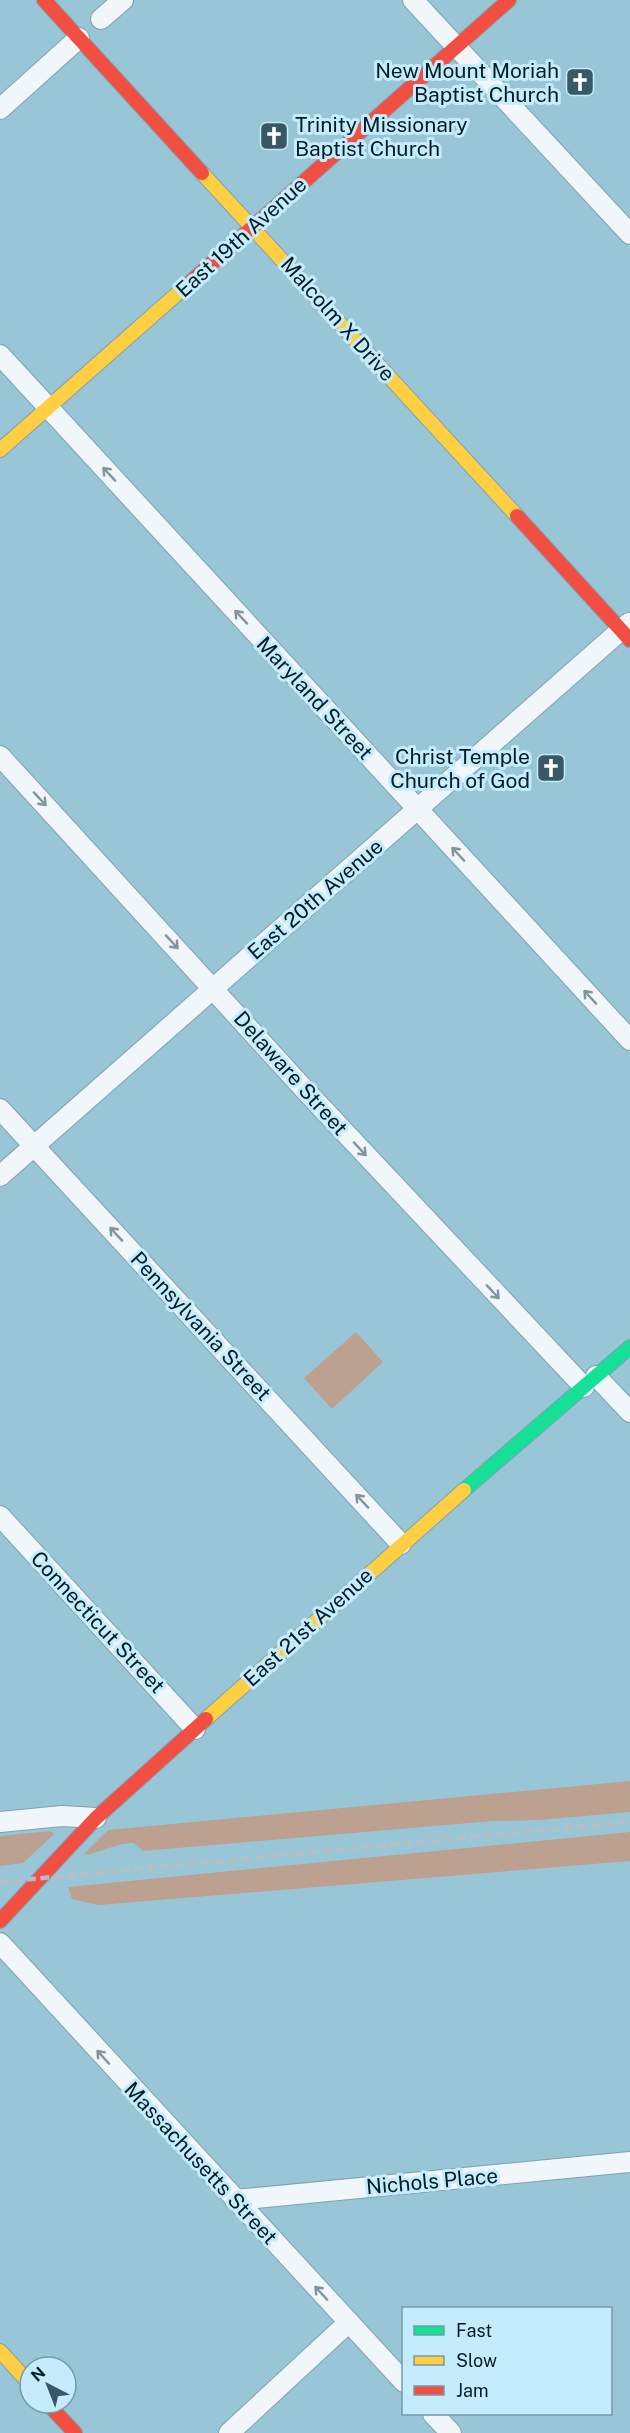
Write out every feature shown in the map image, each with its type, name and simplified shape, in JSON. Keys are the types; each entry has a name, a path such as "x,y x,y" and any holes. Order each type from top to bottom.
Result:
{"street":[{"name":"Malcolm X Drive","path":"44,0 627,630"},
{"path":"102,20 123,0"},
{"path":"414,0 630,234"},
{"name":"East 19th Avenue","path":"0,450 509,0"},
{"path":"0,109 80,38"},
{"name":"Maryland Street","path":"0,355 630,1040"},
{"name":"East 20th Avenue","path":"0,1176 418,809 627,630"},
{"name":"Delaware Street","path":"0,756 305,1090 590,1381 630,1412"},
{"name":"Pennsylvania Street","path":"0,1108 401,1544"},
{"name":"East 21st Avenue","path":"0,1921 96,1818 401,1544 630,1347"},
{"name":"Connecticut Street","path":"0,1516 195,1729"},
{"path":"0,1822 62,1816 96,1818"},
{"name":"Massachusetts Street","path":"0,1943 402,2380"},
{"name":"Nichols Place","path":"235,2200 630,2163"},
{"path":"229,2433 349,2322"},
{"path":"0,2351 18,2371"},
{"path":"58,2415 75,2433"},
{"path":"434,2415 451,2433"}],"shaded area":[{"path":"356,1332 383,1362 332,1409 304,1378"},
{"path":"630,1781 630,1812 540,1820 493,1821 143,1851 134,1843 128,1843 83,1855 108,1830"},
{"path":"50,1831 54,1834 23,1863 0,1866 0,1836"},
{"path":"630,1832 630,1861 99,1905 72,1899 68,1887"}],"railway":[{"path":"0,1882 630,1822"}],"traffic: fast":[{"path":"464,1490 630,1347"}],"traffic: slow":[{"path":"202,173 517,516"},
{"path":"0,450 186,286"},
{"path":"206,1719 464,1490"},
{"path":"0,2351 18,2371"}],"traffic: jam":[{"path":"44,0 202,173"},
{"path":"186,286 509,0"},
{"path":"517,516 630,640"},
{"path":"0,1921 96,1818 206,1719"},
{"path":"58,2415 75,2433"}],"place":[{"name":"New Mount Moriah Baptist Church","path":"580,82"},
{"name":"Trinity Missionary Baptist Church","path":"274,136"},
{"name":"Christ Temple Church of God","path":"551,768"}]}
